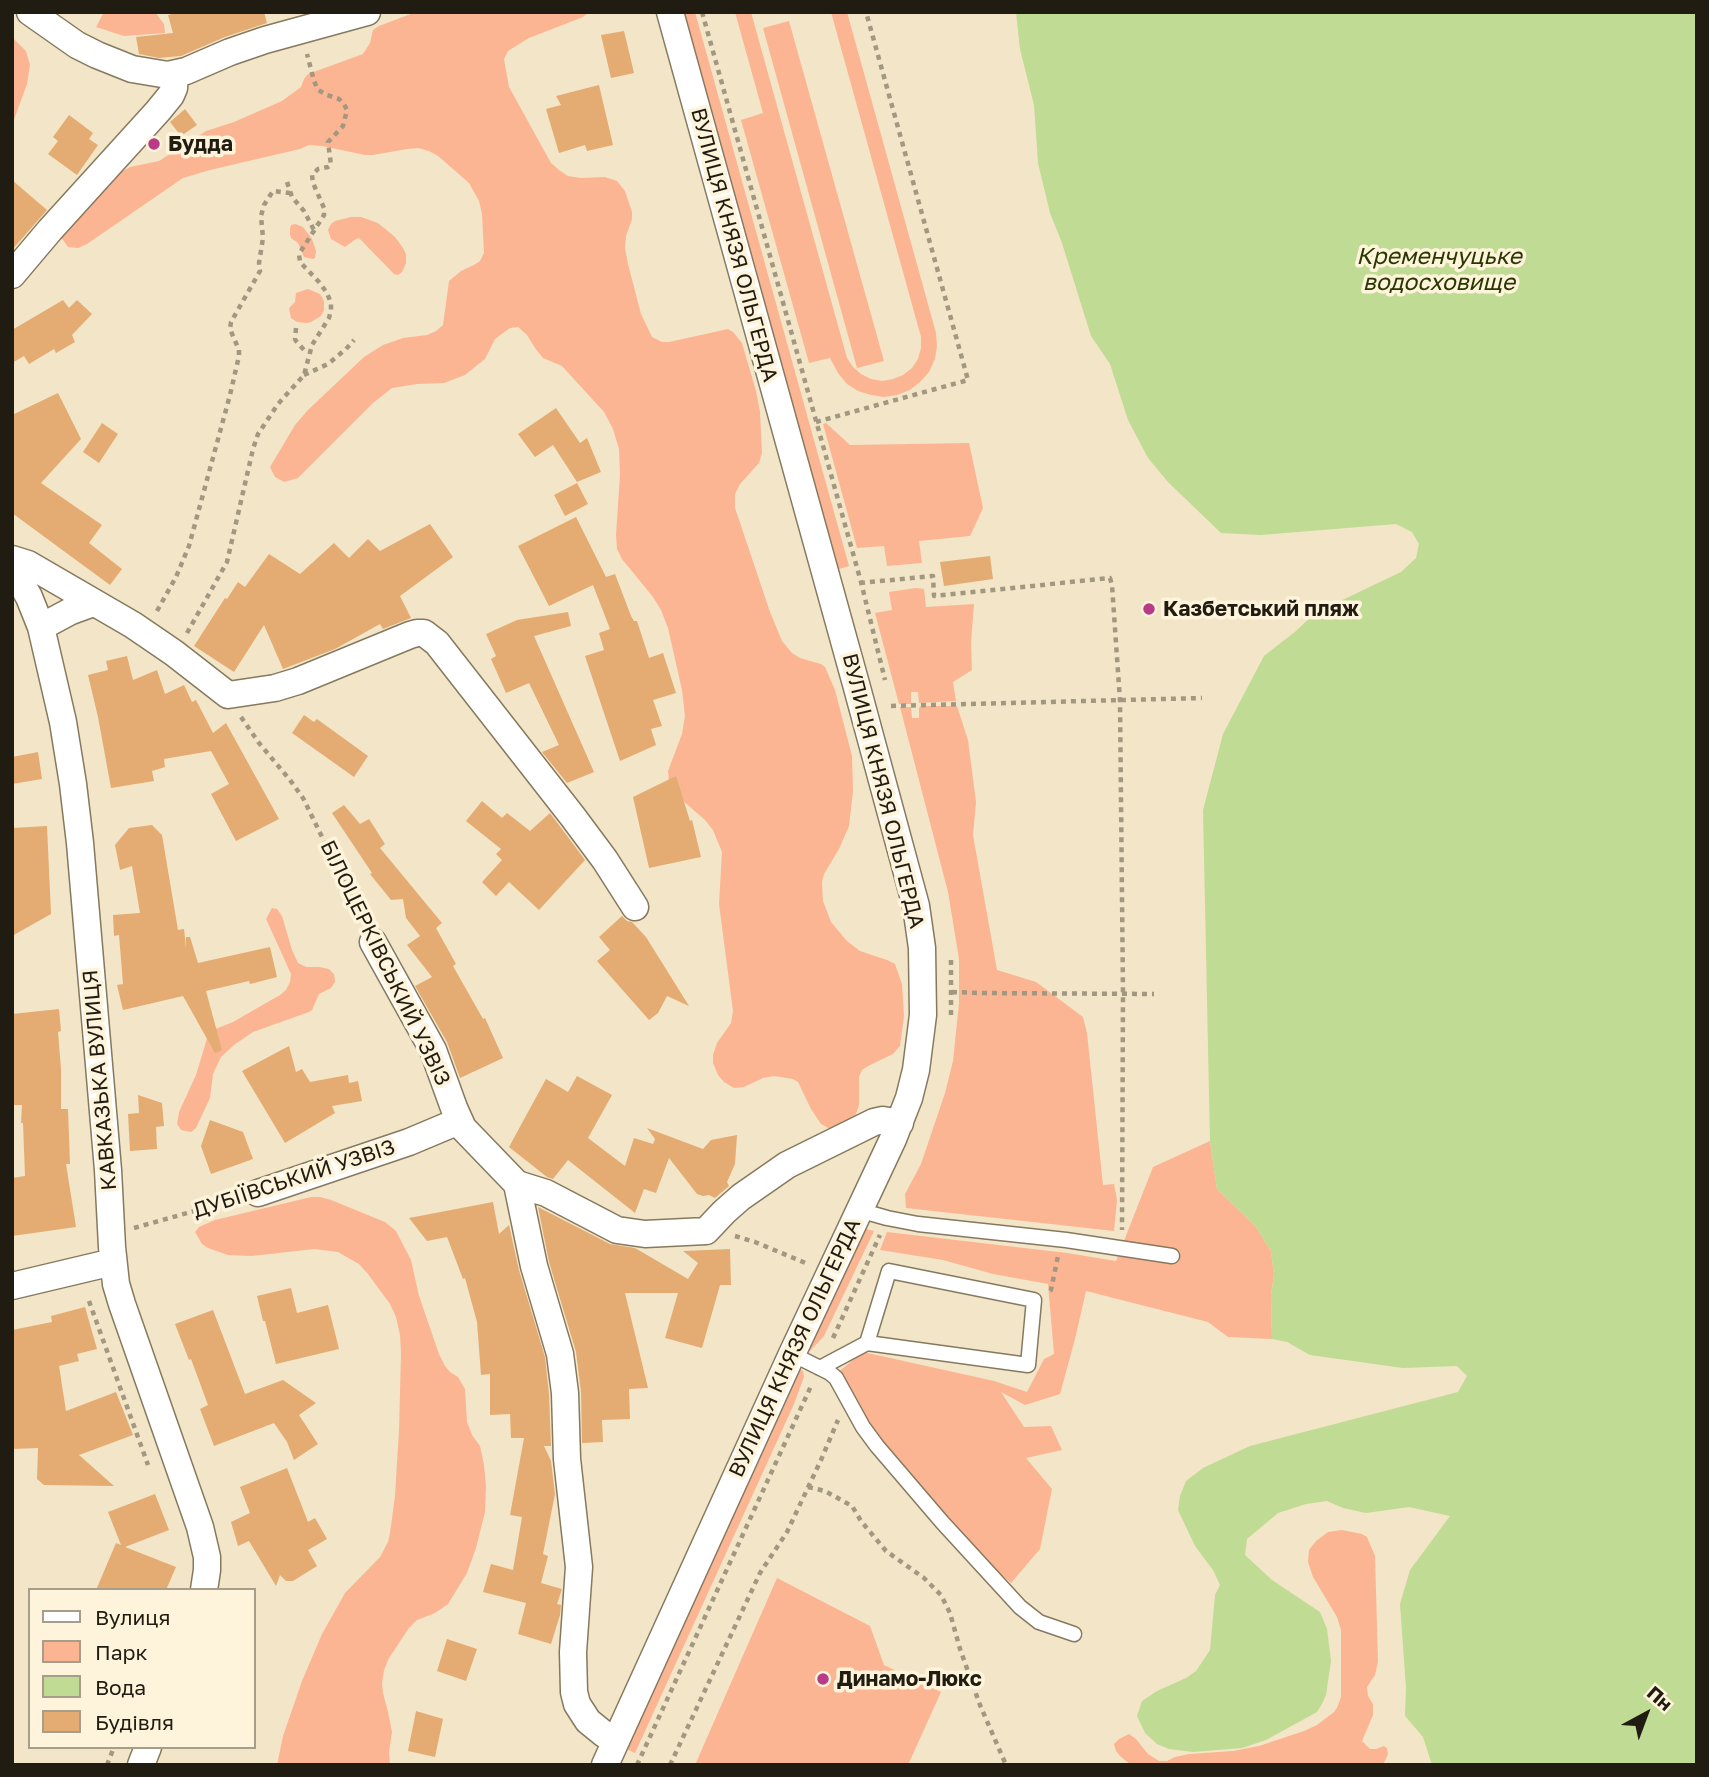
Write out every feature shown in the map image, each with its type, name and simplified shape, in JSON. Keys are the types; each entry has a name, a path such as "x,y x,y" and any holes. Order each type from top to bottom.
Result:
{"street":[{"path":"30,12 56,32 97,55 132,69 157,74 175,74 241,47 367,12"},
{"name":"ВУЛИЦЯ КНЯЗЯ ОЛЬГЕРДА","path":"605,1765 900,1123 916,1070 921,1036 923,975 920,933 909,878 670,12"},
{"path":"12,275 171,95 175,74"},
{"path":"12,559 28,564 141,630 228,695 275,688 298,681 410,635 424,634 437,643 573,817 635,907"},
{"name":"КАВКАЗЬКА ВУЛИЦЯ","path":"12,567 29,597 41,627 63,722 80,842 116,1284 200,1527 207,1557 204,1588"},
{"path":"41,627 93,603"},
{"name":"БІЛОЦЕРКІВСЬКИЙ УЗВІЗ","path":"373,942 433,1050 463,1128 517,1184 546,1193 624,1232 645,1234 706,1231"},
{"path":"706,1231 741,1197 787,1165 874,1122 883,1120 900,1123"},
{"name":"ДУБІЇВСЬКИЙ УЗВІЗ","path":"258,1194 409,1142 459,1121"},
{"path":"517,1184 534,1266 560,1354 564,1382 567,1459 579,1577 573,1652 574,1692 577,1704 588,1721 604,1734 617,1740"},
{"path":"12,1286 114,1262"}],"lane":[{"path":"859,1210 918,1224 1062,1240 1172,1256"},
{"path":"820,1368 867,1343 1028,1365 1034,1300 889,1271 867,1343"},
{"path":"792,1354 836,1378 863,1427 877,1446 1020,1607 1039,1622 1074,1634"}],"path":[{"path":"702,12 861,582 885,681"},
{"path":"816,422 968,380 866,12"},
{"path":"304,375 314,341 329,318 332,306 319,282 299,259 300,251 322,220 324,212 312,175 318,169 331,165 328,142 343,125 347,110 339,99 318,90 313,74"},
{"path":"287,183 290,193 314,230"},
{"path":"141,630 163,601 189,546 239,356 230,329 231,322 260,271 261,216 264,205 273,191 290,193"},
{"path":"296,328 296,341 304,350 310,352"},
{"path":"174,653 228,562 258,434 278,404 304,375 328,364 354,340"},
{"path":"830,590 861,582 933,576 934,596 1110,578 1120,701 1122,1249"},
{"path":"888,694 894,718"},
{"name":"БІЛОЦЕРКІВСЬКИЙ УЗВІЗ","path":"228,695 254,737 303,798 373,942"},
{"path":"891,706 1202,698"},
{"path":"951,959 951,1020"},
{"path":"952,992 1154,994"},
{"name":"ДУБІЇВСЬКИЙ УЗВІЗ","path":"127,1230 258,1194"},
{"path":"637,1765 887,1218"},
{"path":"706,1231 740,1237 829,1273"},
{"path":"1034,1300 1051,1290 1062,1240"},
{"path":"89,1301 151,1472"},
{"path":"670,1765 760,1573 787,1532 848,1397"},
{"path":"808,1487 825,1491 852,1506 886,1551 924,1578 941,1595 950,1613 980,1705 1006,1765"}],"green space":[{"path":"104,12 155,12 164,24 165,33 124,36 96,27"},
{"path":"416,12 589,12 583,17 529,38 508,51 504,59 509,87 551,163 568,176 605,177 617,181 625,191 632,219 625,248 641,314 652,337 669,342 728,329 742,343 760,412 762,453 759,463 740,484 735,494 735,508 782,641 800,658 825,667 835,690 852,756 853,791 849,826 824,874 823,901 831,922 847,941 860,951 895,964 902,984 904,1016 900,1046 893,1054 862,1070 856,1114 846,1124 834,1129 821,1124 798,1082 793,1079 774,1076 734,1088 718,1075 713,1063 717,1043 731,1023 733,1011 719,904 722,852 713,830 682,800 669,783 668,771 682,734 685,716 682,690 668,628 661,610 617,549 619,449 604,412 562,366 543,358 518,327 510,328 495,339 485,359 465,375 444,383 392,388 373,403 298,478 284,482 275,477 270,467 295,425 364,357 383,345 403,338 427,335 443,325 449,281 480,261 484,253 482,214 479,201 469,183 438,156 418,148 365,155 309,145 183,178 78,248 68,247 61,237 112,178 121,172 130,167 159,161 206,131 282,101 301,87 308,74 363,54 370,43 373,30 379,26"},
{"path":"681,12 695,12 849,566 836,570"},
{"path":"735,12 751,12 847,358 861,374 882,381 903,375 912,368 918,359 921,337 831,12 847,12 936,333 935,359 929,372 910,390 884,397 871,395 847,384 830,358 809,363 741,120 763,113"},
{"path":"789,21 884,361 857,368 763,28"},
{"path":"12,37 26,51 30,65 27,84 12,125"},
{"path":"351,217 361,217 378,223 395,237 406,254 402,272 394,274 359,238 345,247 331,239 328,230 331,224"},
{"path":"295,224 303,227 312,239 315,258 304,257 298,243 291,238 290,228"},
{"path":"308,289 320,294 324,301 324,310 321,316 311,322 297,322 291,318 289,308 295,302 296,293"},
{"path":"826,423 850,445 969,443 983,508 970,536 919,541 922,563 887,566 884,546 857,548 823,424"},
{"path":"924,589 926,607 974,604 972,670 953,682 956,701 919,703 918,692 911,692 911,704 899,704 875,613 892,610 889,592"},
{"path":"921,706 957,706 968,740 976,802 973,835 997,970 1036,982 1083,1017 1103,1185 1114,1184 1117,1200 1114,1231 906,1208 905,1194 921,1164 945,1093 953,1061 959,1003 959,959 948,892 900,707 911,707 912,718 919,718"},
{"path":"272,908 277,909 282,916 298,963 306,967 329,969 334,974 335,982 331,988 319,994 309,1012 253,1032 221,1057 213,1074 210,1098 196,1128 191,1132 181,1130 177,1124 179,1112 196,1075 208,1035 280,995 290,982 291,974 266,919"},
{"path":"1210,1141 1217,1189 1256,1227 1271,1251 1274,1275 1271,1295 1272,1339 1228,1337 1208,1322 1086,1291 1060,1394 1025,1405 1001,1392 1024,1427 1051,1426 1062,1450 1026,1458 1052,1489 1040,1549 1011,1583 981,1557 909,1473 866,1421 837,1373 863,1352 994,1381 1027,1392 1044,1359 1054,1354 1048,1284 993,1274 943,1260 880,1250 887,1232 1116,1261 1153,1167"},
{"path":"311,1197 331,1200 385,1222 396,1231 411,1260 419,1296 439,1354 445,1366 458,1377 465,1389 467,1422 480,1446 484,1465 485,1512 467,1573 448,1604 417,1620 409,1628 384,1670 383,1693 392,1732 390,1765 277,1765 283,1736 322,1634 345,1593 380,1557 388,1542 395,1496 399,1431 401,1353 396,1317 368,1274 359,1264 338,1252 314,1249 252,1256 228,1255 202,1244 195,1232 199,1227 215,1220"},
{"path":"862,1228 874,1231 824,1336 810,1351 808,1348"},
{"path":"798,1369 803,1371 804,1377 794,1404 635,1753 624,1748"},
{"path":"1342,1530 1367,1537 1375,1556 1378,1662 1375,1675 1367,1687 1373,1704 1373,1715 1362,1741 1370,1749 1384,1746 1387,1748 1388,1754 1383,1765 1131,1765 1121,1757 1114,1744 1129,1734 1148,1754 1159,1761 1167,1761 1189,1754 1259,1746 1304,1731 1334,1712 1341,1697 1341,1630 1308,1562 1309,1550 1316,1541 1328,1532"},
{"name":"Динамо-Люкс","path":"777,1578 870,1626 884,1665 941,1692 908,1765 695,1765"}],"water":[{"name":"Кременчуцьке водосховище","path":"1016,12 1697,12 1697,1765 1432,1765 1423,1737 1405,1716 1406,1688 1400,1604 1410,1570 1450,1516 1409,1507 1366,1513 1327,1501 1306,1504 1278,1513 1247,1539 1245,1555 1272,1580 1320,1612 1327,1629 1331,1661 1326,1695 1317,1712 1266,1740 1242,1748 1193,1752 1169,1749 1157,1744 1145,1733 1137,1716 1142,1701 1196,1671 1210,1650 1215,1595 1220,1585 1213,1570 1195,1546 1178,1510 1186,1481 1203,1468 1250,1446 1458,1392 1467,1376 1457,1366 1403,1368 1310,1355 1287,1342 1272,1339 1271,1295 1274,1275 1271,1251 1256,1227 1217,1189 1210,1141 1203,810 1223,734 1264,656 1315,613 1401,572 1416,558 1419,544 1412,532 1396,524 1261,535 1221,533 1168,482 1148,458 1128,420 1110,364 1091,336 1050,213 1038,163 1034,105 1020,49"}],"building":[{"path":"180,12 264,12 267,23 181,56 159,58 139,54 136,37 173,33 168,15"},
{"path":"624,31 634,73 611,78 601,35"},
{"path":"599,85 613,145 587,151 585,145 559,153 546,109 561,105 556,96"},
{"path":"185,109 197,125 181,136 170,122"},
{"path":"69,115 93,133 89,139 98,145 77,175 48,154 58,141 53,137"},
{"path":"12,180 47,210 12,250"},
{"path":"63,300 69,308 77,300 92,314 72,335 75,342 56,353 54,349 29,364 24,356 12,363 12,330"},
{"path":"58,393 81,439 41,483 102,525 89,543 122,569 110,585 12,513 12,415"},
{"path":"556,408 580,443 587,438 601,472 577,482 553,445 535,457 518,434"},
{"path":"102,423 118,434 99,463 83,452"},
{"path":"577,483 588,504 565,516 554,495"},
{"path":"576,517 606,577 615,574 631,616 637,621 649,658 663,653 676,693 653,700 662,726 651,729 656,745 620,761 585,656 604,650 599,633 610,629 593,585 549,606 518,546"},
{"path":"430,524 453,557 400,596 411,618 383,629 380,624 335,649 283,669 264,625 234,672 194,646 238,582 245,587 269,554 300,574 334,543 349,558 368,539 380,551"},
{"path":"990,556 993,579 944,586 940,562"},
{"path":"568,612 571,626 534,636 594,772 567,783 542,752 559,745 529,683 506,693 491,659 496,656 486,634 517,620"},
{"path":"127,656 133,680 157,670 165,694 184,685 192,702 196,700 213,733 226,723 279,819 236,841 211,794 229,784 211,751 164,759 165,767 152,771 154,781 111,788 88,675 108,670 106,661"},
{"path":"304,715 314,722 317,719 368,756 354,777 292,733"},
{"path":"38,752 42,779 12,784 12,757"},
{"path":"676,776 690,821 692,820 701,857 649,868 633,797"},
{"path":"482,801 502,818 507,813 530,831 550,813 585,860 539,910 509,882 496,896 482,882 502,860 496,854 501,849 466,821"},
{"path":"344,805 360,824 369,819 385,844 380,848 442,923 436,928 456,964 453,966 483,1019 485,1018 503,1058 460,1078 447,1042 415,986 432,977 407,945 420,936 406,918 403,899 391,900 370,874 372,873 332,813"},
{"path":"152,825 162,835 178,930 184,929 186,948 186,937 190,937 198,963 270,947 277,977 206,991 222,1050 215,1053 183,996 123,1010 117,985 123,984 119,935 114,936 113,915 140,913 132,866 120,870 115,845 129,828"},
{"path":"47,826 51,914 12,936 12,828"},
{"path":"622,916 646,937 689,1006 667,996 658,1013 649,1020 597,961 610,950 599,937"},
{"path":"59,1009 61,1109 68,1109 70,1164 66,1164 76,1227 12,1236 12,1178 25,1176 22,1105 12,1105 12,1014"},
{"path":"289,1046 296,1072 302,1069 310,1082 348,1075 349,1083 358,1081 362,1101 332,1106 335,1113 285,1143 242,1071"},
{"path":"577,1076 612,1095 588,1138 625,1166 634,1138 653,1144 655,1139 647,1128 703,1149 711,1140 737,1135 735,1164 727,1182 729,1186 715,1198 697,1194 669,1158 656,1193 644,1189 635,1213 568,1160 553,1179 547,1177 509,1147 546,1079 568,1092"},
{"path":"138,1095 162,1103 164,1126 156,1127 157,1149 130,1151 128,1114 139,1113"},
{"path":"210,1120 243,1132 253,1159 211,1174 201,1146"},
{"path":"493,1202 499,1234 509,1225 519,1270 545,1357 551,1446 544,1446 551,1461 555,1494 543,1554 548,1556 541,1583 562,1589 557,1604 561,1605 560,1615 551,1644 518,1634 526,1603 483,1592 491,1564 513,1570 522,1517 510,1515 524,1438 511,1438 510,1414 490,1415 490,1374 481,1375 477,1322 465,1278 463,1279 447,1237 427,1241 409,1218"},
{"path":"538,1207 610,1244 635,1248 688,1279 698,1263 683,1251 730,1249 731,1285 720,1285 702,1348 665,1338 678,1293 625,1293 648,1388 629,1389 630,1419 602,1420 603,1442 582,1443 581,1392 576,1352 549,1262"},
{"path":"291,1288 297,1313 328,1305 339,1349 276,1364 257,1296"},
{"path":"85,1307 97,1349 77,1354 79,1361 59,1366 66,1411 116,1392 133,1435 79,1455 114,1486 44,1485 37,1479 38,1448 12,1449 12,1330 52,1322 51,1316"},
{"path":"213,1310 245,1394 283,1380 316,1403 299,1415 318,1444 294,1460 287,1442 274,1423 214,1446 200,1409 208,1405 175,1324"},
{"path":"287,1468 308,1522 315,1518 327,1539 308,1550 317,1566 293,1581 286,1581 280,1575 276,1586 249,1541 238,1546 231,1522 250,1513 240,1487"},
{"path":"155,1494 169,1530 125,1547 176,1567 167,1588 97,1588 116,1543 121,1545 108,1512"},
{"path":"447,1639 477,1649 466,1681 437,1671"},
{"path":"416,1711 443,1719 435,1757 408,1751"}],"place":[{"name":"Будда","path":"154,144"},
{"name":"Казбетський пляж","path":"1149,609"},
{"name":"Динамо-Люкс","path":"823,1679"}]}
